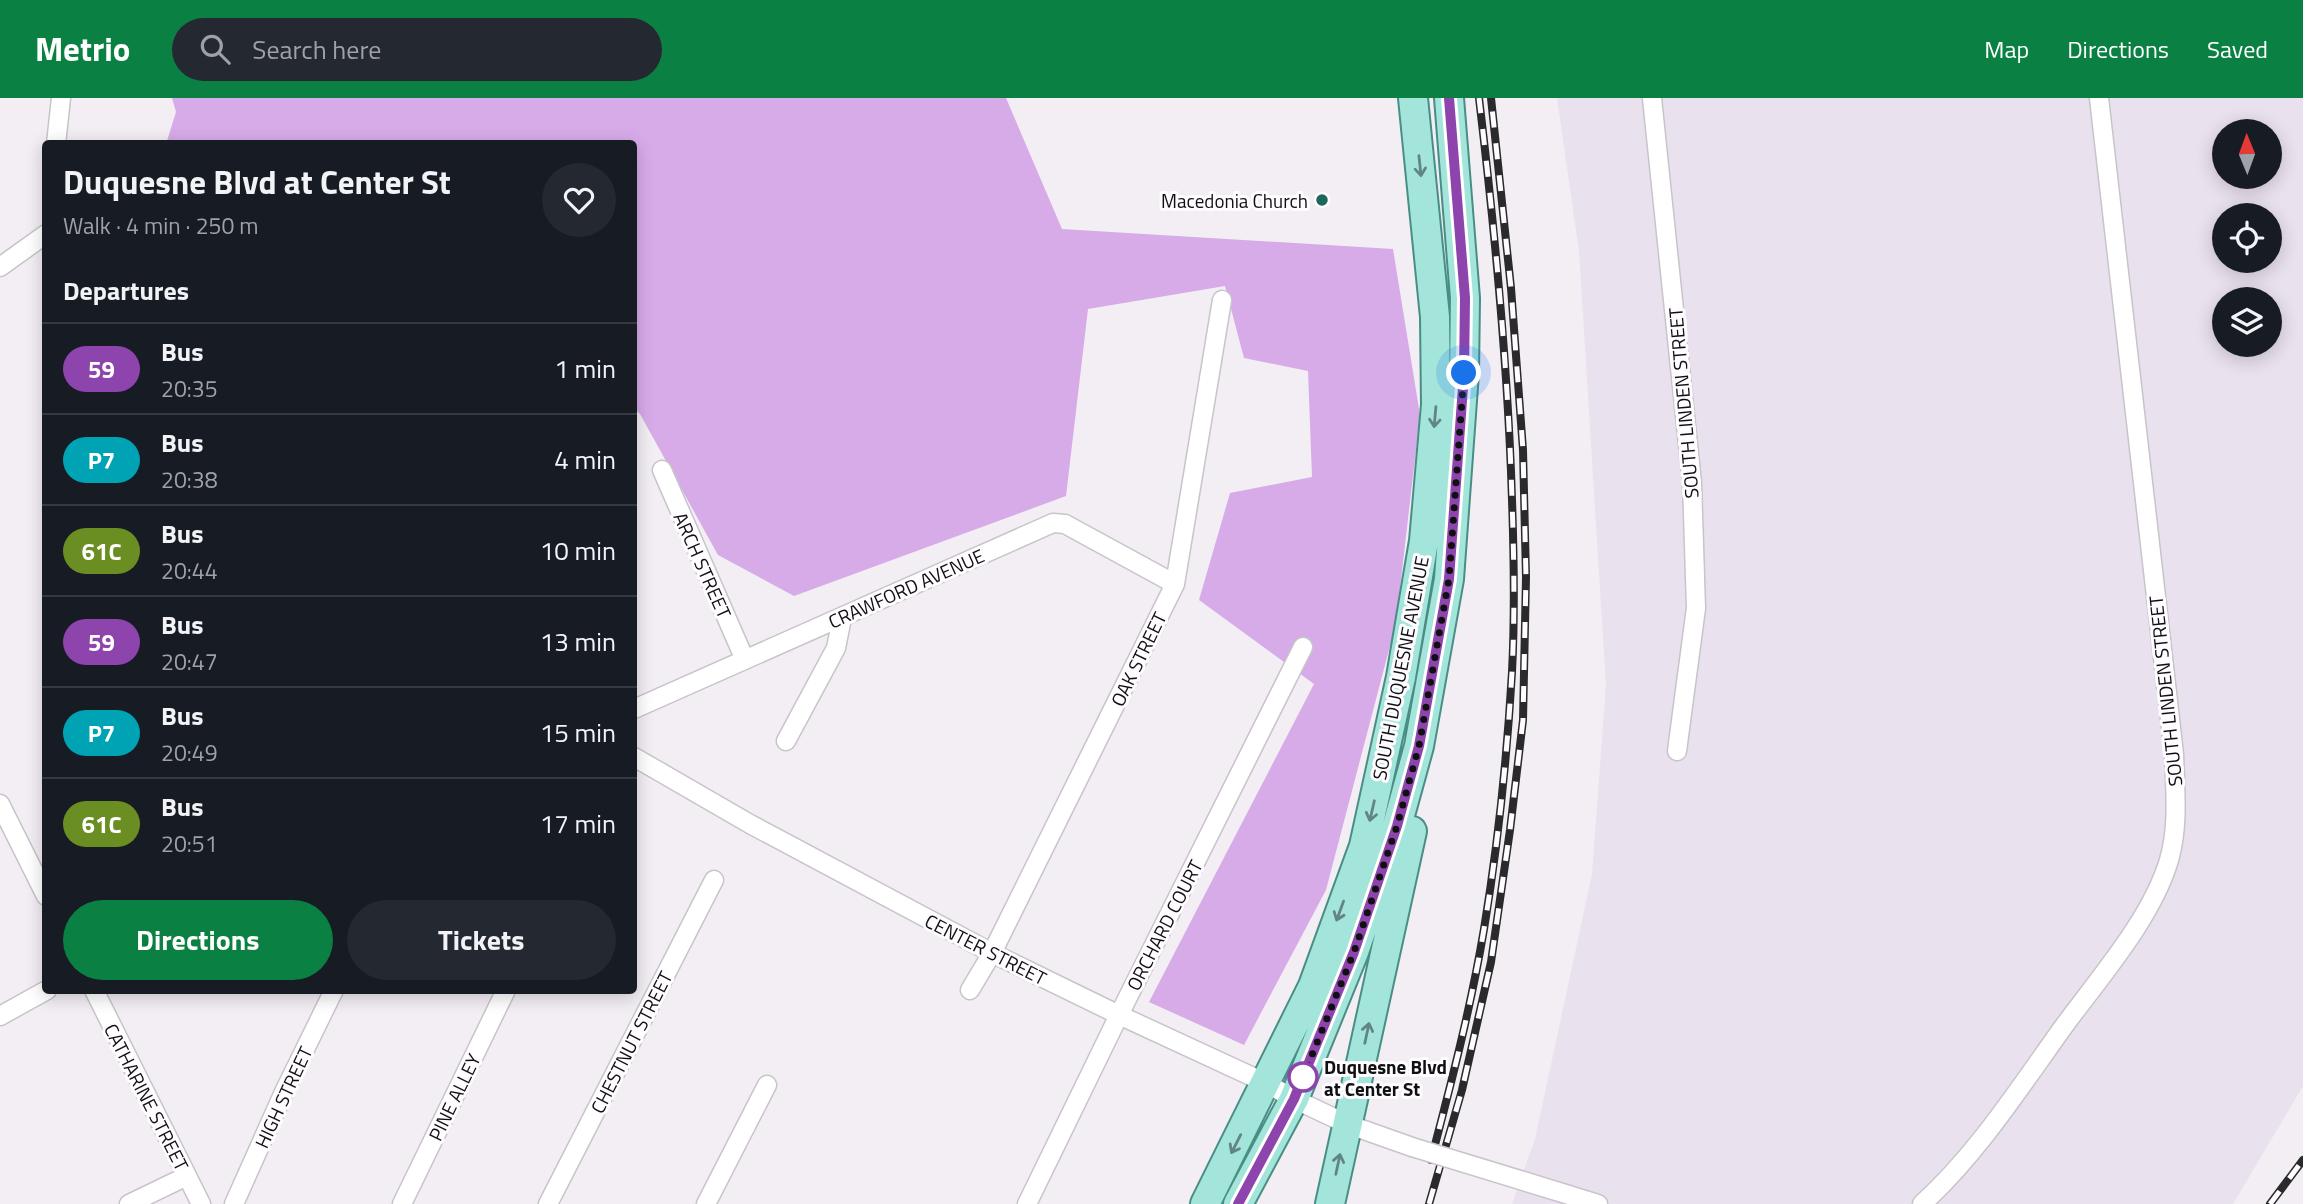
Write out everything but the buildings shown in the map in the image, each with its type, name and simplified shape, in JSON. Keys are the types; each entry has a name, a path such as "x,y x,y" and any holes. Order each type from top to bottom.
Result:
{"main road":[{"name":"SOUTH DUQUESNE AVENUE","path":"1205,1204 1313,986 1364,846 1402,677 1424,541 1436,405 1435,317 1413,98"},
{"name":"SOUTH DUQUESNE AVENUE","path":"1238,1204 1294,1099 1354,952 1397,826 1419,746 1449,579 1461,433 1465,298 1449,98"},
{"path":"1330,1204 1427,761 1449,579"}],"street":[{"path":"56,140 61,98"},
{"name":"SOUTH LINDEN STREET","path":"1652,98 1692,483 1696,608 1677,751"},
{"name":"SOUTH LINDEN STREET","path":"1922,1204 1952,1177 1984,1136 2142,919 2169,860 2177,811 2174,754 2099,98"},
{"path":"0,267 42,237"},
{"name":"OAK STREET","path":"970,989 992,953 1175,584 1222,300"},
{"name":"ARCH STREET","path":"662,470 745,660"},
{"name":"CRAWFORD AVENUE","path":"637,708 1053,523 1065,524 1175,584"},
{"path":"786,741 836,648 842,618"},
{"name":"ORCHARD COURT","path":"1027,1204 1118,1015 1303,647"},
{"name":"CENTER STREET","path":"637,759 750,824 992,953 1347,1124"},
{"path":"0,804 42,888"},
{"name":"CHESTNUT STREET","path":"548,1204 714,880"},
{"path":"0,1016 42,993"},
{"name":"CATHARINE STREET","path":"96,994 201,1204"},
{"name":"HIGH STREET","path":"234,1204 332,994"},
{"name":"PINE ALLEY","path":"402,1204 504,994"},
{"path":"706,1204 767,1085"},
{"path":"1347,1124 1412,1147 1598,1204"},
{"path":"129,1204 187,1176"}],"shaded area":[{"path":"172,98 1006,98 1062,229 1393,249 1420,415 1396,623 1326,890 1244,1045 1149,1002 1314,684 1199,600 1230,493 1312,477 1308,371 1244,358 1225,286 1088,309 1066,496 794,596 718,555 637,411 637,140 167,140 176,112"},
{"path":"1557,98 2303,98 2303,1086 2233,1204 1512,1204 1535,1139 1592,874 1606,685 1579,251"}],"railway":[{"path":"1431,1160 1467,1016 1484,929 1501,801 1514,629 1512,500 1504,349 1479,98"},
{"path":"1429,1204 1462,1090 1491,962 1523,720 1526,577 1523,450 1511,288 1491,98"},
{"path":"2270,1204 2303,1160"}],"bus line":[{"name":"59","path":"1238,1204 1294,1099 1354,952 1397,826 1419,746 1449,579 1464,373 1465,298 1449,98"}],"place":[{"name":"Macedonia Church","path":"1322,200"},
{"name":"Duquesne Blvd at Center St","path":"1303,1077"}],"route":[{"path":"1303,1077 1354,952 1397,826 1419,746 1449,579 1464,373"}]}
